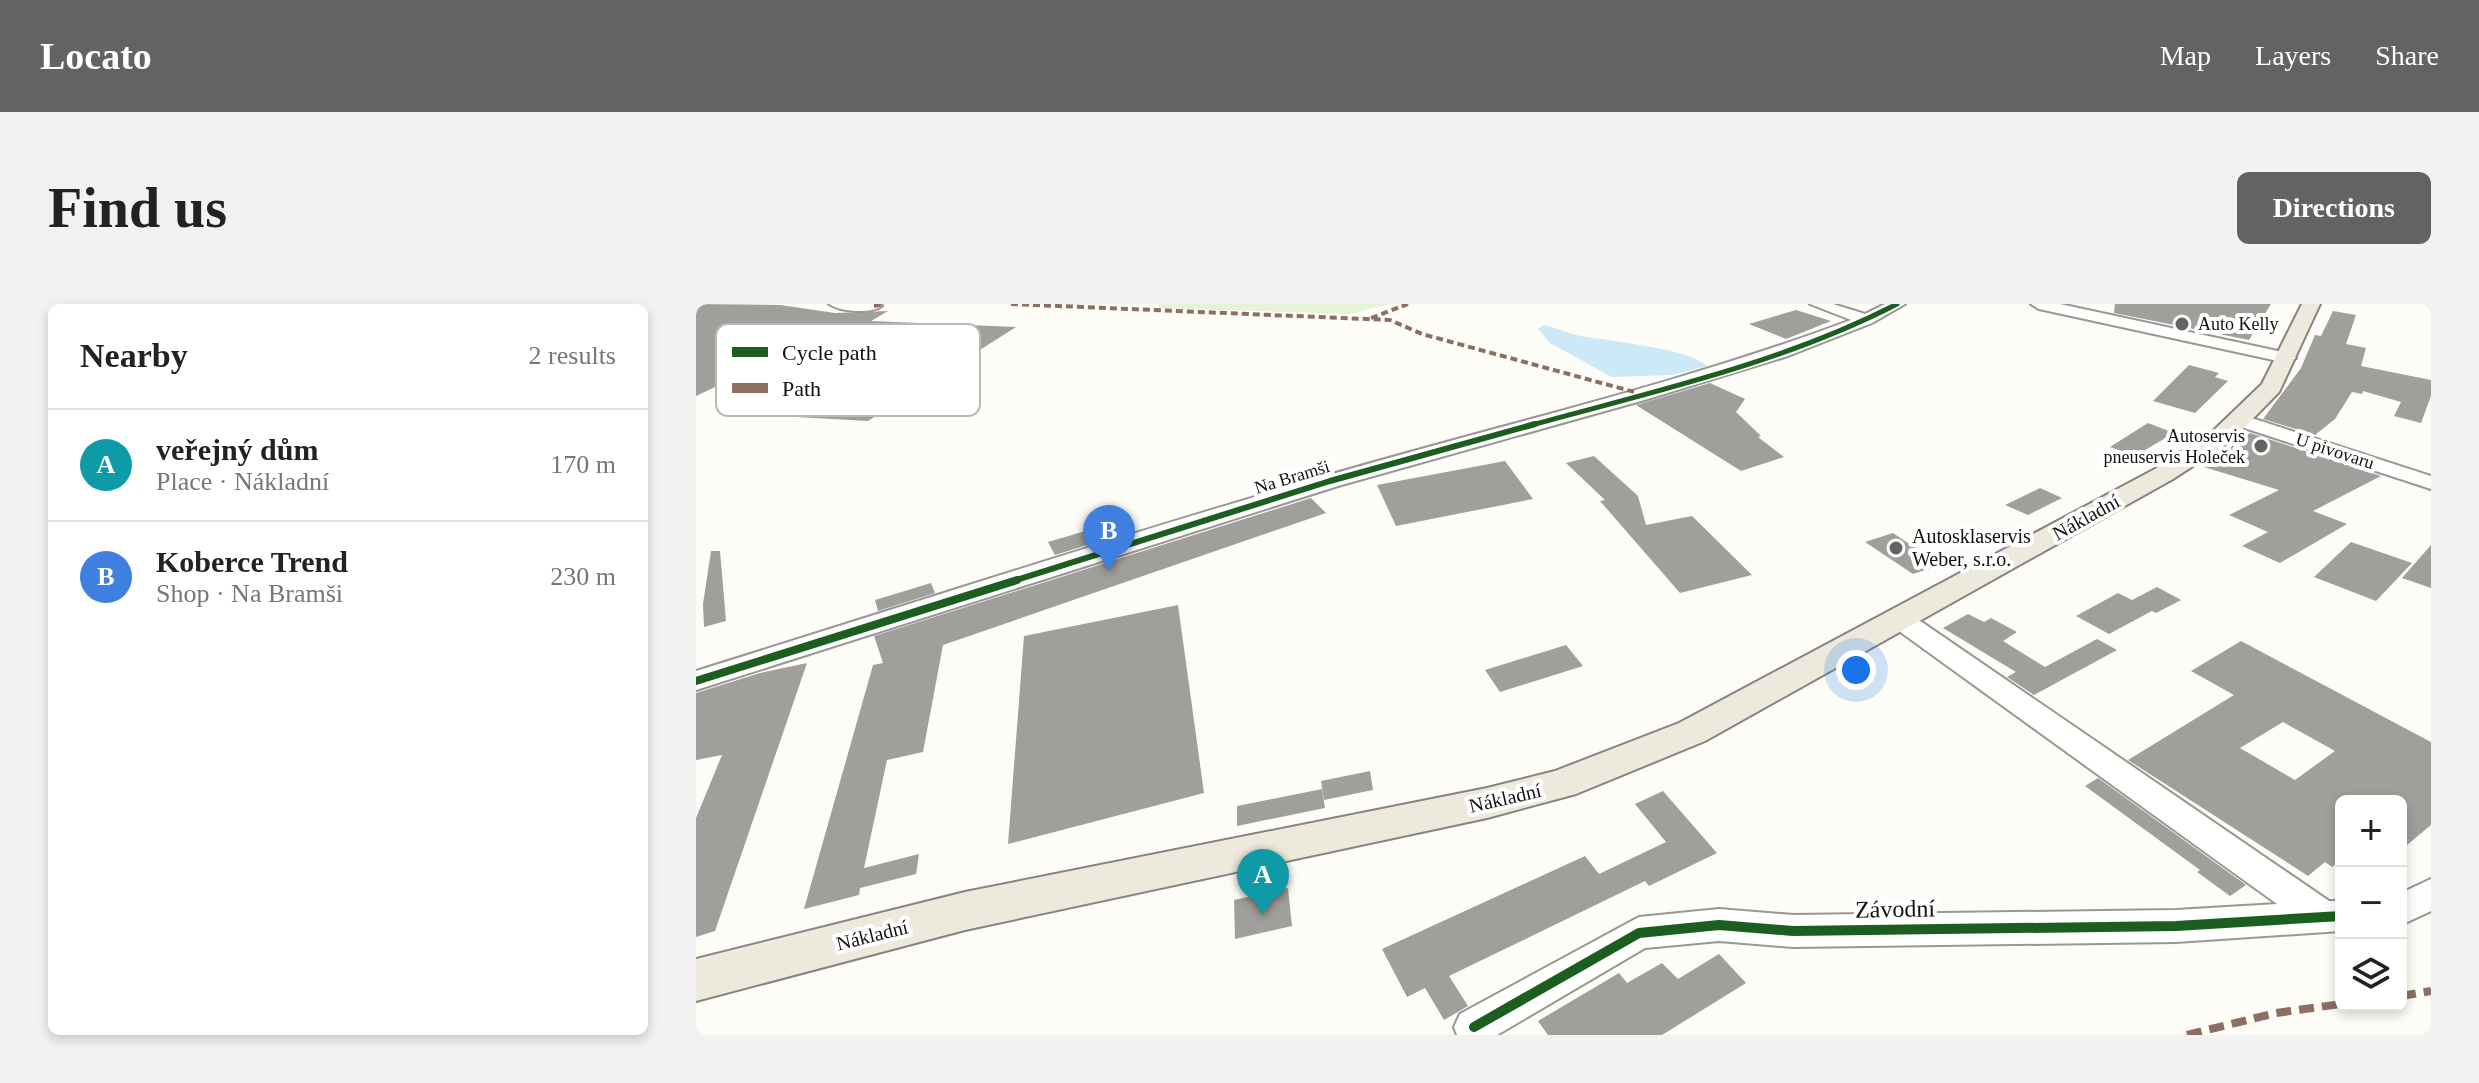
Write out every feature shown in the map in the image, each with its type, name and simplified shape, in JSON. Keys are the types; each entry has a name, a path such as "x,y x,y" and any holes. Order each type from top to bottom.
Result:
{"main road":[{"name":"Nákladní","path":"696,980 965,911 1487,803 1562,784 1630,759 1692,732 1901,620 2164,474 2222,436 2271,387 2311,304"}],"street":[{"path":"837,304 874,306"},
{"path":"1818,304 1866,320"},
{"name":"Na Bramši","path":"696,681 1330,481 1715,373 1866,320 1897,304"},
{"path":"2039,304 2287,358"},
{"name":"U pivovaru","path":"2239,420 2431,483"},
{"path":"1901,620 2333,917"},
{"path":"2407,907 2431,894"},
{"name":"Závodní","path":"1474,1027 1639,933 1719,925 1793,931 2176,926 2333,917"}],"green space":[{"path":"1159,304 1390,304 1349,314 1159,308"}],"water":[{"path":"1544,325 1580,336 1684,354 1707,366 1672,375 1612,377 1550,343 1538,329"}],"building":[{"path":"696,304 780,305 835,313 888,311 871,321 944,324 716,324 716,387 696,396"},
{"path":"2115,304 2271,304 2249,340 2114,313"},
{"path":"1796,310 1831,321 1786,339 1749,324"},
{"path":"2333,311 2356,315 2346,344 2366,348 2361,366 2431,380 2431,396 2421,423 2394,416 2401,402 2363,391 2362,394 2352,392 2335,419 2315,435 2263,419 2301,368 2315,335 2321,336"},
{"path":"980,326 1016,327 980,350"},
{"path":"2189,365 2219,373 2215,377 2228,381 2195,413 2153,401"},
{"path":"1710,383 1745,399 1736,412 1761,436 1758,437 1784,457 1741,471 1636,405"},
{"path":"778,416 876,416 868,421"},
{"path":"2148,423 2174,433 2135,456 2110,447"},
{"path":"2250,433 2381,476 2313,511 2347,524 2280,563 2242,546 2268,532 2229,515 2279,490 2204,467"},
{"path":"1594,456 1638,496 1646,525 1692,516 1752,575 1680,593 1600,501 1605,500 1566,463"},
{"path":"1505,461 1533,499 1396,526 1377,485"},
{"path":"2040,488 2062,498 2028,515 2005,505"},
{"path":"1311,498 1326,513 943,645 923,752 887,760 864,868 919,854 916,874 860,888 859,895 804,909 873,665 883,663 874,636"},
{"path":"1106,525 1113,537 1055,555 1048,542"},
{"name":"Autosklaservis Weber, s.r.o.","path":"1893,533 1937,566 1913,574 1865,542"},
{"path":"2351,542 2412,563 2376,601 2314,577"},
{"path":"2431,545 2431,588 2402,578"},
{"path":"711,551 720,551 726,621 704,627 703,604"},
{"path":"931,583 935,593 878,611 875,600"},
{"path":"2157,587 2181,600 2156,613 2152,611 2109,634 2076,616 2118,593 2132,600"},
{"path":"1178,605 1204,793 1008,844 1024,636"},
{"path":"1968,614 1984,622 1991,618 2017,632 2003,641 2045,667 2097,639 2117,650 2034,695 2007,677 2016,672 1943,628"},
{"path":"2241,641 2431,742 2431,825 2407,845 2407,795 2335,795 2335,865 2332,867 2325,862 2308,876 2128,760 2234,695 2191,671","holes":["2283,722 2335,751 2295,780 2240,748"]},
{"path":"1566,645 1583,666 1500,692 1485,670"},
{"path":"807,663 715,931 696,937 696,818 722,755 696,760 696,693 760,673"},
{"path":"1370,771 1373,790 1324,800 1321,781"},
{"path":"2098,778 2246,885 2230,896 2197,872 2200,870 2085,786"},
{"path":"1322,789 1325,808 1237,826 1237,806"},
{"path":"1663,791 1717,853 1649,886 1645,881 1449,976 1468,1006 1444,1020 1425,988 1407,997 1382,949 1585,856 1599,874 1666,842 1635,804"},
{"path":"1288,888 1292,926 1235,939 1234,900"},
{"path":"1719,954 1746,983 1662,1035 1548,1035 1538,1021 1619,973 1627,983 1662,963 1678,979"}],"marked path":[{"path":"874,306 885,304"},
{"path":"1011,304 1390,320 1422,334 1638,393"},
{"path":"1371,318 1408,304"},
{"path":"2407,995 2431,991"},
{"path":"2187,1035 2276,1013 2335,1005"}],"cycle path":[{"path":"696,681 1330,481 1642,395 1782,352 1866,320 1897,304"},
{"path":"1474,1027 1639,933 1719,925 1793,931 2176,926 2335,916"}],"place":[{"name":"Auto Kelly","path":"2182,324"},
{"name":"Autoservis pneuservis Holeček","path":"2261,446"},
{"name":"Autosklaservis Weber, s.r.o.","path":"1896,548"},
{"name":"Koberce Trend","path":"1109,571"},
{"name":"veřejný dům","path":"1263,915"}]}
